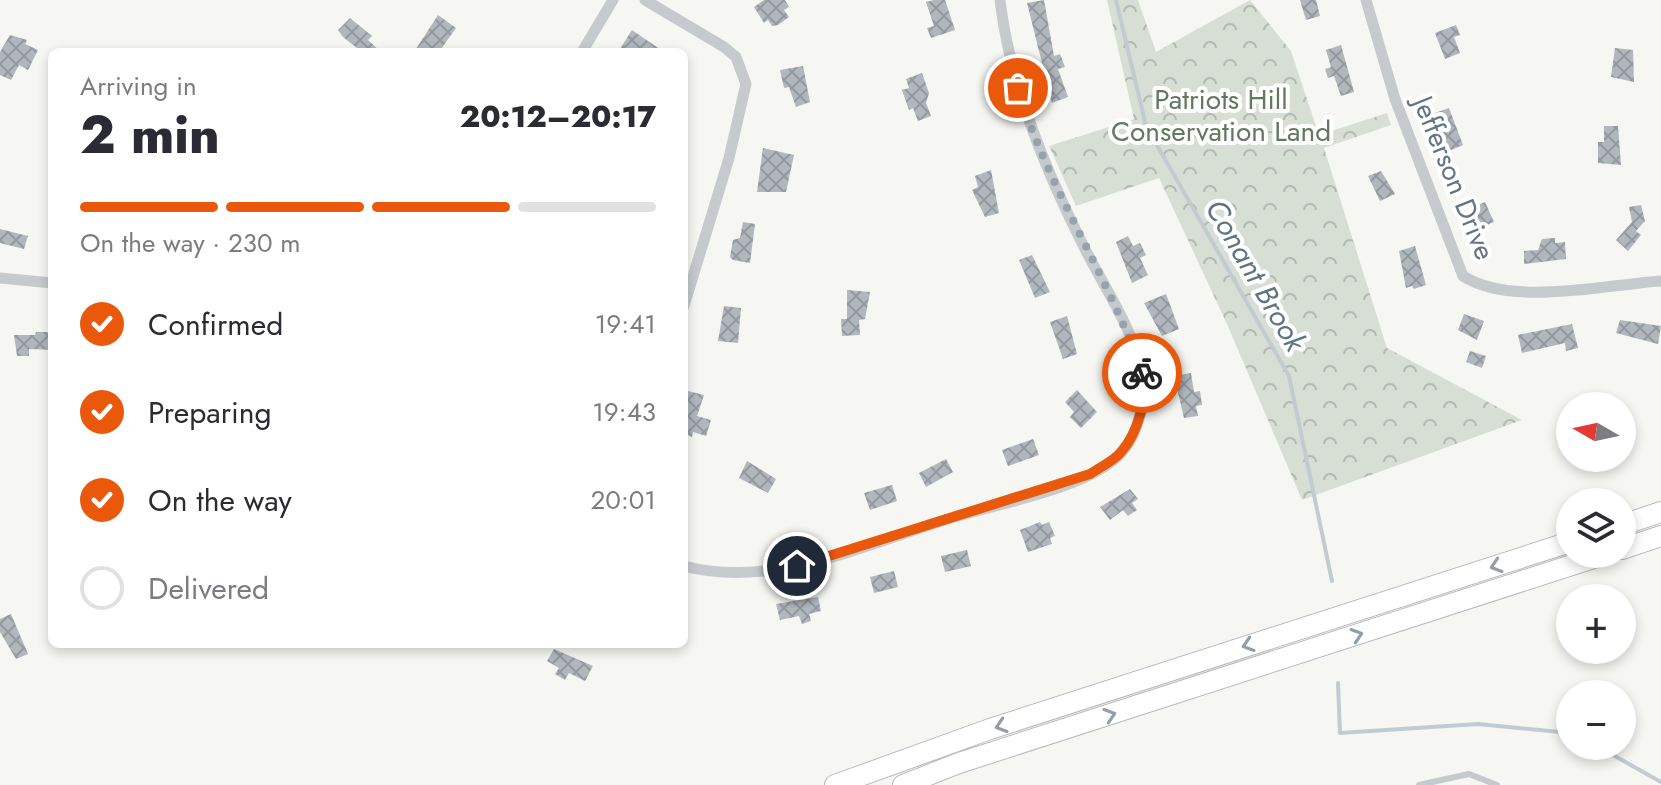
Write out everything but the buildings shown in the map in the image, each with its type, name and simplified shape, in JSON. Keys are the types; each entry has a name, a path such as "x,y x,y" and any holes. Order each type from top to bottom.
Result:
{"highway":[{"path":"1636,520 1661,512"},
{"path":"1636,544 1661,536"},
{"path":"835,785 990,729 1556,547"},
{"path":"903,785 959,763 1563,568"}],"street":[{"path":"584,48 613,0"},
{"path":"645,0 724,47 736,57 746,84 729,158 688,293"},
{"path":"688,567 742,574 797,566 1074,481 1120,453 1137,425 1143,378 1123,324 1077,232 1026,115 1010,62 1000,0"},
{"name":"Jefferson Drive","path":"1366,0 1395,99 1463,276 1480,287 1514,291 1661,281"},
{"path":"0,278 48,283"}],"lane":[{"path":"1419,785 1469,774 1497,785"}],"green space":[{"name":"Patriots Hill Conservation Land","path":"1107,0 1138,0 1156,52 1250,0 1291,51 1319,135 1387,113 1391,125 1324,148 1387,348 1522,420 1302,500 1227,324 1159,178 1076,206 1049,146 1134,119"}],"waterway":[{"name":"Conant Brook","path":"1116,0 1146,126 1289,376 1332,581"},
{"name":"Conant Brook","path":"1338,683 1340,733 1478,724 1556,732"},
{"name":"Conant Brook","path":"1622,760 1661,782"}],"way so far":[{"path":"1018,88 1026,115 1077,232 1123,324 1142,373"}],"route":[{"path":"797,566 1090,474 1120,453 1137,425 1144,393 1142,373"}]}
